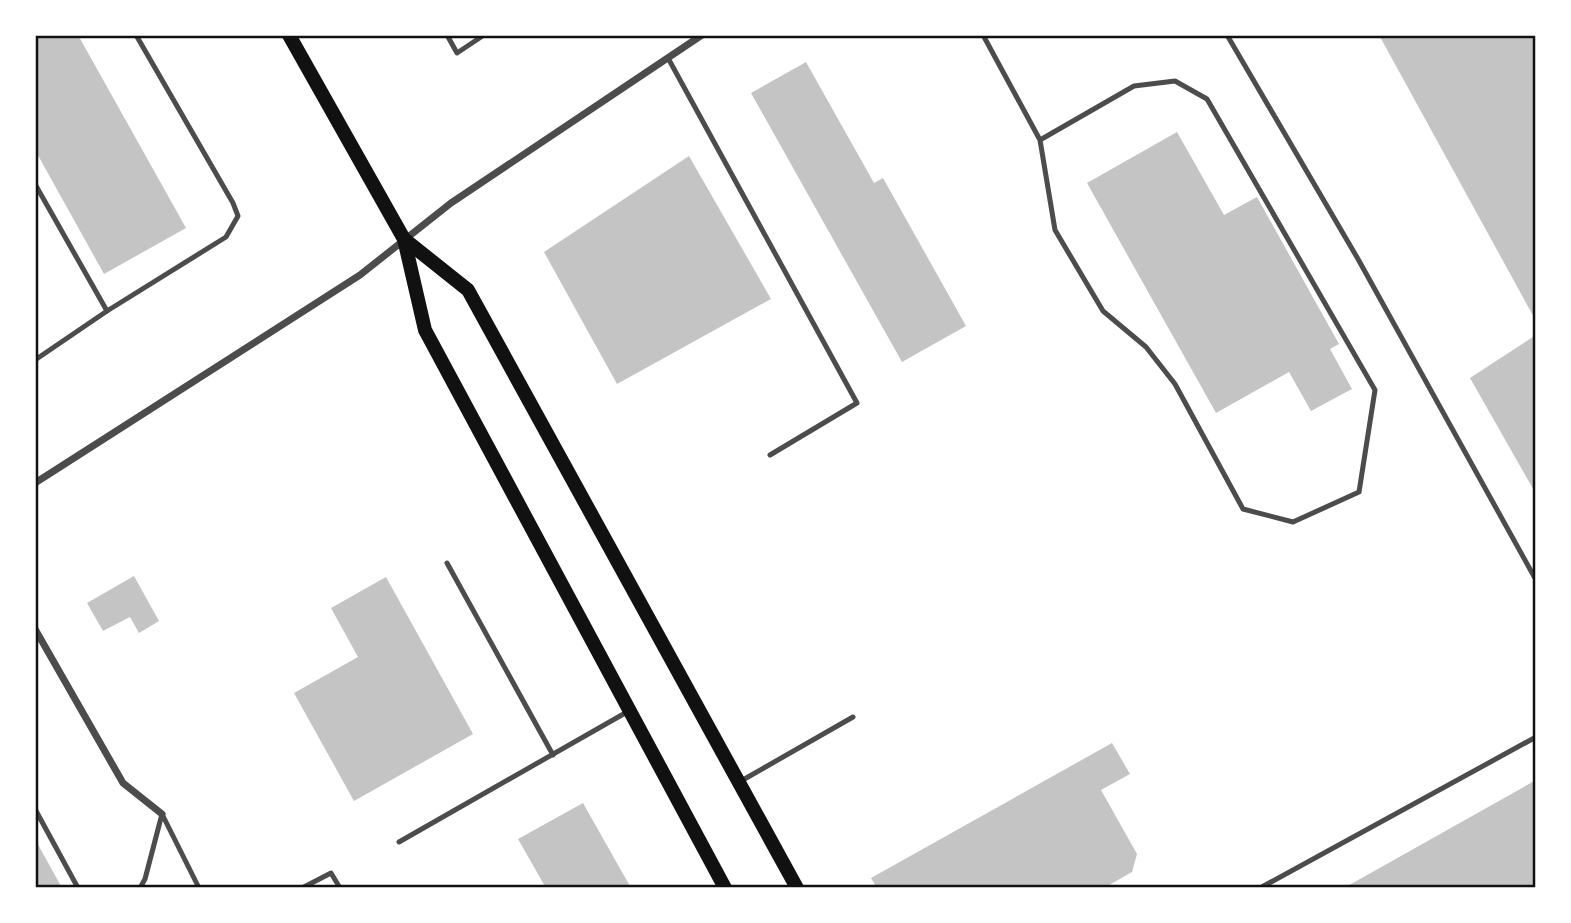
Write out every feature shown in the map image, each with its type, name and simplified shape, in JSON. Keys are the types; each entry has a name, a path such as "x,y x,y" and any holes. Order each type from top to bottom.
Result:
{"main road":[{"path":"289,35 404,239 425,330 725,888"},
{"path":"404,239 468,290 797,888"}],"street":[{"path":"35,483 359,275 451,203 702,35"},
{"path":"35,629 123,783 162,814"}],"lane":[{"path":"35,360 107,311 226,237 238,216 136,35"},
{"path":"447,35 457,52 484,35"},
{"path":"983,35 1040,141 1055,230 1103,311 1146,347 1175,384 1243,509 1293,522 1359,492 1375,390 1207,99 1175,80 1134,86 1040,141"},
{"path":"1227,35 1358,259 1536,580"},
{"path":"668,58 857,403 770,455"},
{"path":"35,184 107,311"},
{"path":"447,563 553,755"},
{"path":"399,842 629,710"},
{"path":"739,782 853,717"},
{"path":"1260,888 1536,737"},
{"path":"35,809 78,888"},
{"path":"140,888 145,880 162,814"},
{"path":"162,814 199,888"},
{"path":"302,888 331,873 340,888"}],"building":[{"path":"35,35 78,35 186,228 104,274 35,150"},
{"path":"1379,35 1536,35 1536,321"},
{"path":"806,62 874,183 883,178 966,326 902,362 751,93"},
{"path":"1177,132 1224,215 1257,197 1339,344 1330,349 1352,389 1311,411 1289,372 1216,413 1087,183"},
{"path":"689,156 771,299 617,384 544,252"},
{"path":"1536,335 1536,494 1470,378"},
{"path":"134,576 159,621 139,633 130,617 103,631 87,603"},
{"path":"386,577 473,734 354,801 294,693 358,657 331,608"},
{"path":"1112,743 1130,774 1101,790 1137,854 1132,872 1104,888 877,888 871,878"},
{"path":"1536,780 1536,888 1344,888"},
{"path":"583,803 631,888 546,888 518,839"},
{"path":"35,839 62,888 35,888"}]}
